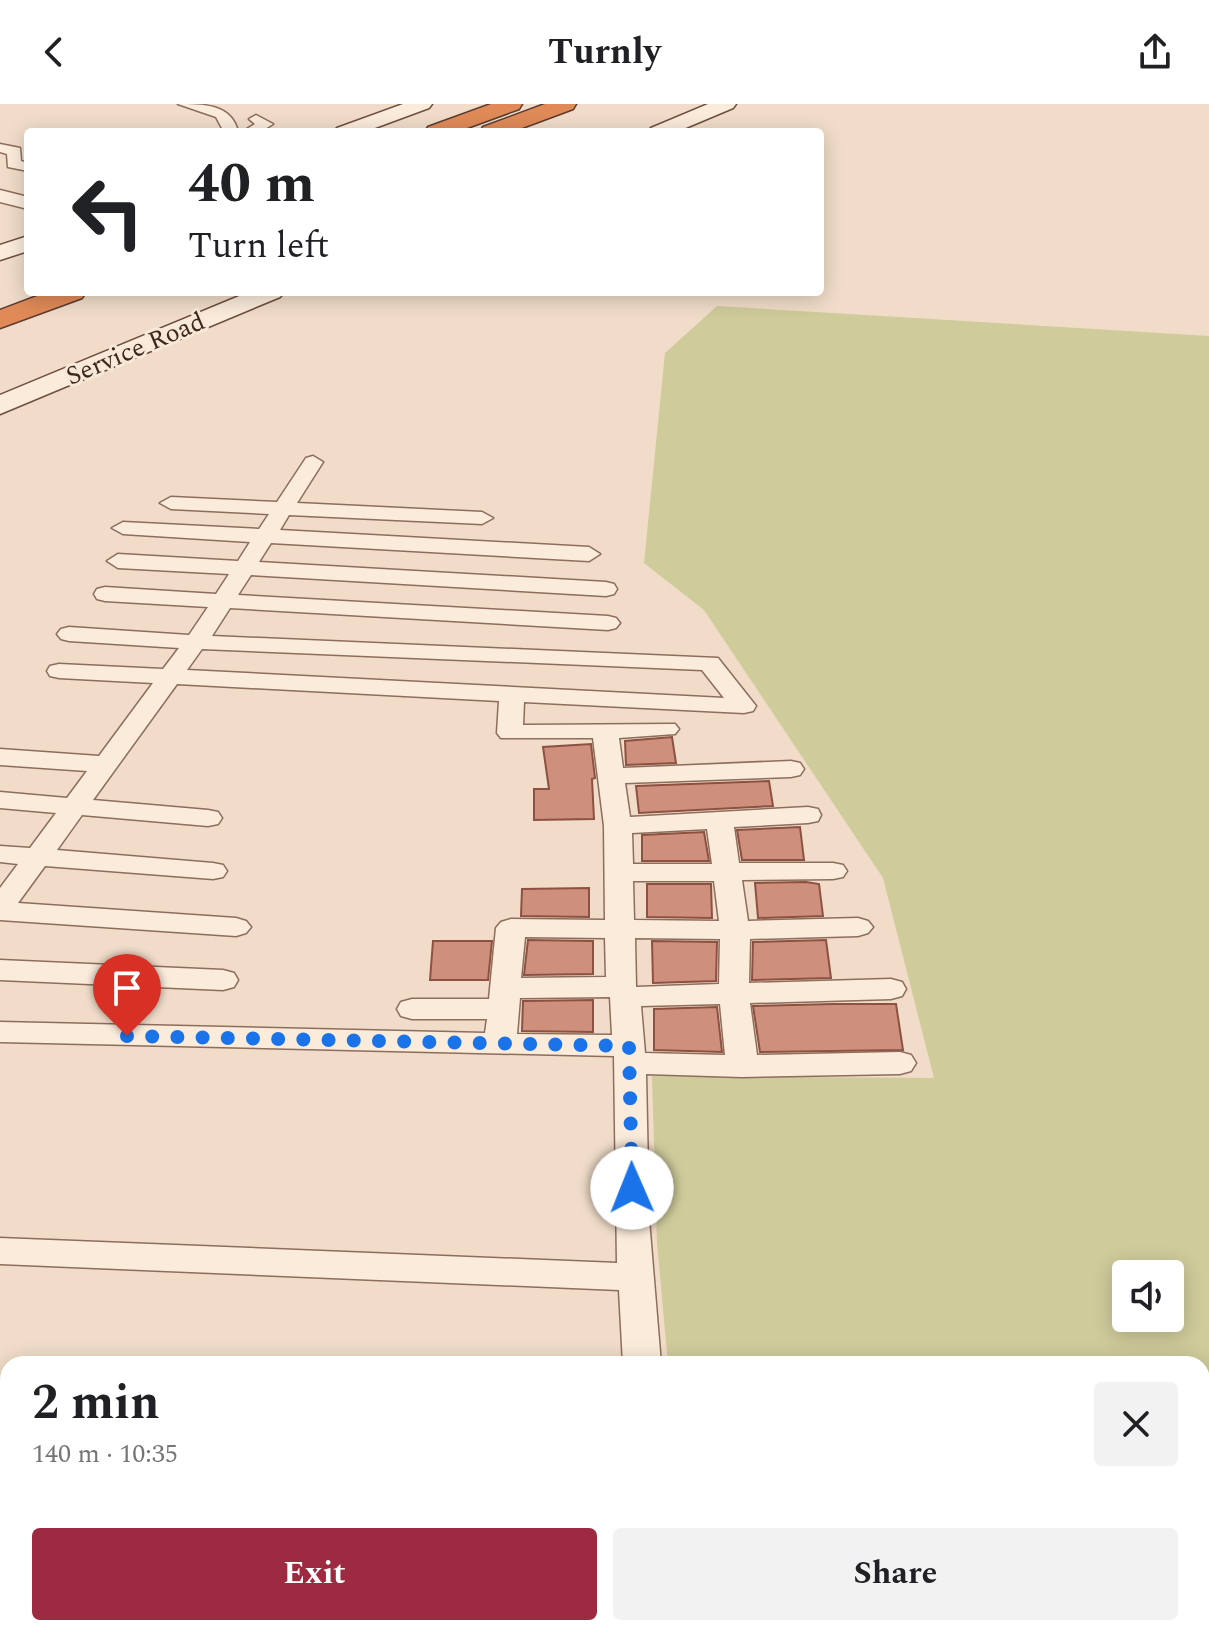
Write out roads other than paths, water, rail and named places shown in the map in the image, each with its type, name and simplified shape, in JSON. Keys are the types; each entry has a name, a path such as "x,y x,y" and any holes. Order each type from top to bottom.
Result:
{"highway":[{"path":"447,128 511,104"},
{"path":"502,128 565,104"},
{"path":"0,294 24,285"},
{"path":"0,320 63,296"}],"main road":[{"path":"355,128 422,104"},
{"path":"668,128 726,104"},
{"path":"0,253 24,244"},
{"name":"Service Road","path":"0,405 261,296"}],"street":[{"path":"185,104 222,113 230,128"},
{"path":"0,148 15,151 13,164 24,166"},
{"path":"0,184 24,188"},
{"path":"0,196 24,202"},
{"path":"0,909 195,642 313,462"},
{"path":"171,503 482,518"},
{"path":"123,528 589,554"},
{"path":"118,561 606,589"},
{"path":"105,594 608,623"},
{"path":"59,671 744,706 709,663 69,634"},
{"path":"512,695 510,733 666,729"},
{"path":"605,731 618,826 623,992 630,1054 632,1219 641,1356"},
{"path":"0,757 105,764"},
{"path":"611,776 791,769"},
{"path":"0,800 208,818"},
{"path":"618,826 808,815"},
{"path":"719,819 735,930 734,993 742,1066"},
{"path":"0,854 213,871"},
{"path":"620,873 833,871"},
{"path":"0,909 236,927"},
{"path":"500,1044 511,928 735,930 858,927"},
{"path":"0,970 223,980"},
{"path":"412,1009 504,999 623,992 891,989"},
{"path":"0,1032 500,1044 742,1066 900,1063"},
{"path":"0,1251 636,1277"}]}
